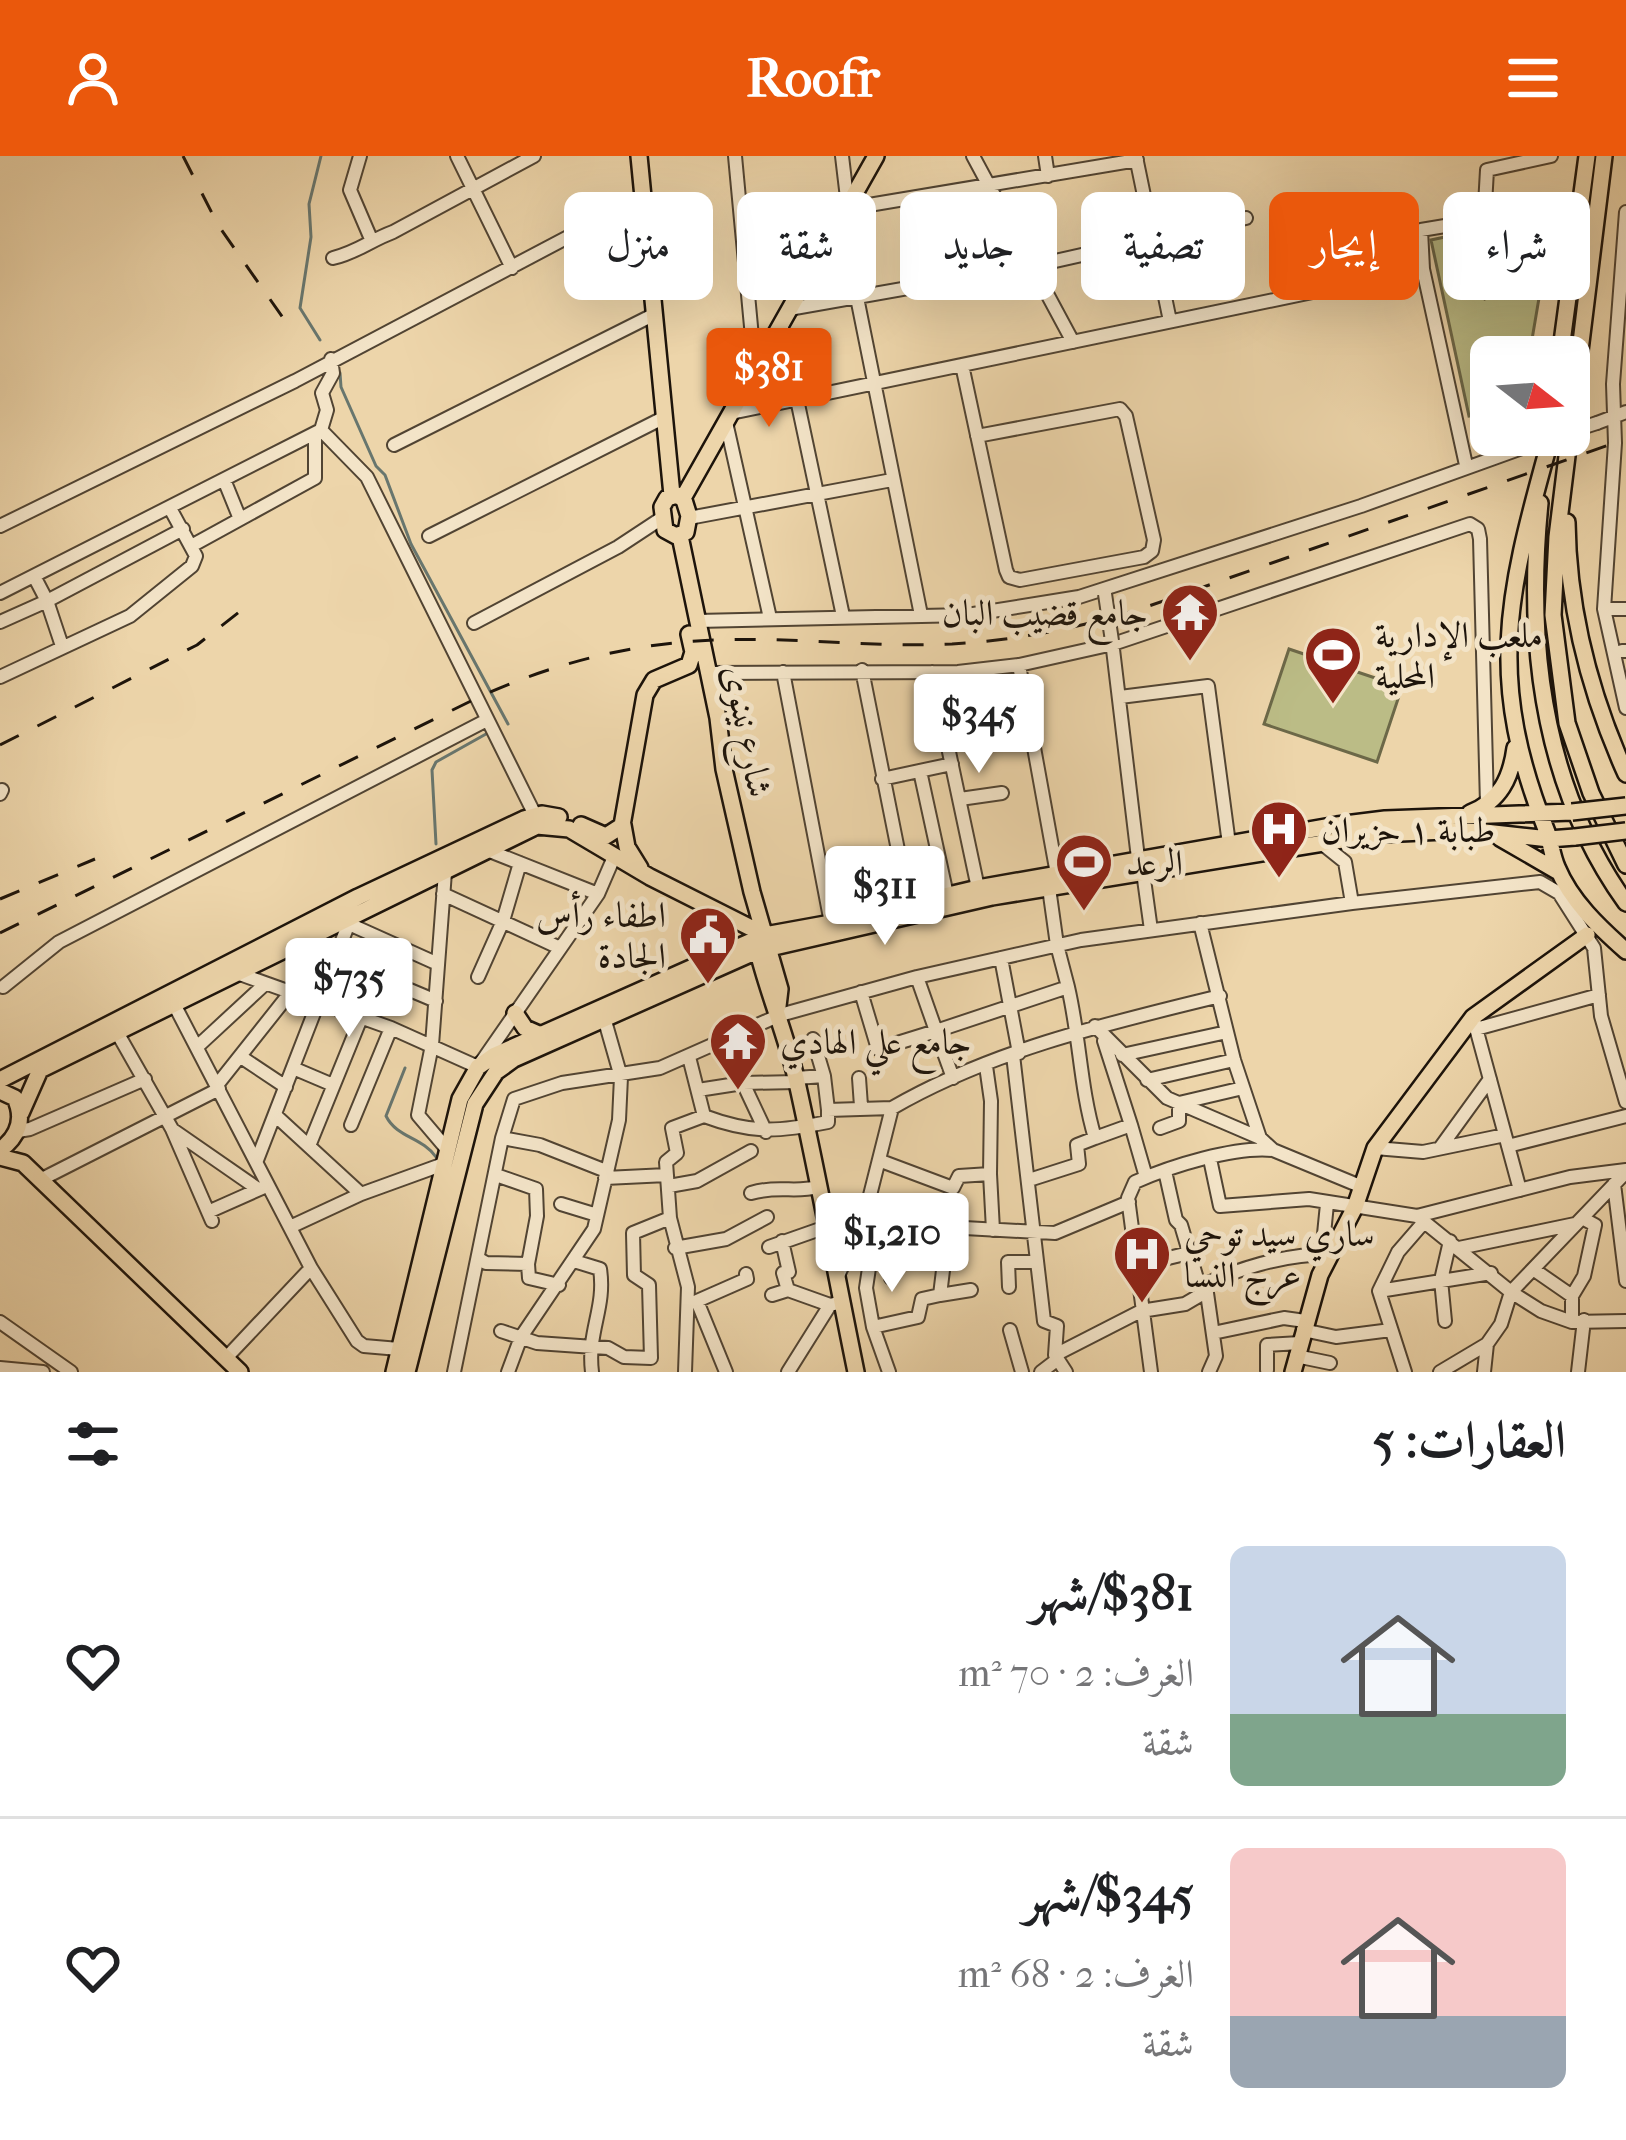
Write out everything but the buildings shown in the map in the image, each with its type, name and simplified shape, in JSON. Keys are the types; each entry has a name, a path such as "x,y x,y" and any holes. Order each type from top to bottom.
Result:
{"main road":[{"path":"640,156 643,192"},
{"path":"858,192 876,156"},
{"path":"1563,336 1587,156"},
{"path":"1604,156 1553,587 1560,686 1581,766 1626,865"},
{"path":"654,300 664,417 677,496 689,518 688,528 670,530"},
{"path":"682,671 692,661 693,652 663,504 677,496 728,417 795,300"},
{"path":"1541,456 1510,609 1508,675 1515,739 1562,884"},
{"path":"1543,456 1533,590 1542,694 1570,797 1595,853 1626,903"},
{"path":"1567,469 1573,601 1589,679 1626,774"},
{"name":"شارع نينوى","path":"670,530 708,673 764,977 779,1011"},
{"path":"614,857 644,695 660,676 682,671 697,675 704,683 718,729"},
{"path":"1461,816 1487,804 1510,775 1515,739"},
{"path":"407,1372 483,1088 514,1059 605,1021 679,978 735,960 761,943 1053,881 1319,836 1385,819 1626,806"},
{"path":"1549,838 1572,812"},
{"path":"0,1079 358,897 535,815 601,836 623,825"},
{"path":"240,1372 41,1179 23,1163 0,1154 16,1133 40,1070 532,827 556,820 761,943"},
{"path":"623,825 630,854 650,877"},
{"path":"1141,865 1229,844 1319,836 1486,832 1549,838 1623,829"},
{"path":"1486,832 1562,884 1626,951"},
{"path":"394,1372 441,1165 460,1099 478,1066 495,1054 761,943 978,888 1053,881"},
{"path":"1299,1344 1327,1254 1355,1207 1375,1148 1474,1023 1587,935"},
{"name":"شارع نينوى","path":"761,943 780,989 779,1011 837,1278 836,1303 856,1372"},
{"path":"735,960 764,977"},
{"path":"515,1013 525,1028 541,1035"},
{"path":"0,1091 15,1098 21,1113"},
{"path":"16,1133 23,1163"}],"street":[{"path":"360,156 350,190 371,239"},
{"path":"457,156 512,268"},
{"path":"332,258 359,251 371,239 393,232 534,156"},
{"path":"735,156 755,370"},
{"path":"842,156 850,192"},
{"path":"973,156 993,192"},
{"path":"1045,156 1048,176"},
{"path":"1466,465 1423,269 1420,230 1474,221 1485,205 1487,170 1551,156"},
{"path":"876,201 1137,158 1143,192"},
{"path":"1625,701 1604,609 1610,491 1620,414 1613,384 1626,212"},
{"path":"0,526 295,381 564,240"},
{"path":"770,618 728,417 1423,269"},
{"path":"844,616 785,316 857,300 921,615"},
{"path":"1051,300 1073,342"},
{"path":"1165,300 1170,321"},
{"path":"394,445 655,314"},
{"path":"193,545 315,478 318,432 327,410 322,393 333,373 332,359"},
{"path":"962,365 977,436 1007,574 1016,580 1073,570 1144,557 1154,548 1125,413 1112,408 977,436"},
{"path":"1590,425 1620,414"},
{"path":"429,536 664,417"},
{"path":"0,593 318,432"},
{"path":"318,432 368,477 535,815"},
{"path":"697,621 967,615 1105,592 1497,456"},
{"path":"689,518 892,480"},
{"path":"225,482 240,519"},
{"path":"1610,491 1626,486"},
{"path":"0,677 130,616 192,566 193,545 171,510"},
{"path":"708,673 932,672 1019,665 1112,642 1470,524 1480,539 1487,804"},
{"path":"0,622 183,529"},
{"path":"474,622 618,547 670,530"},
{"path":"1073,570 1079,597"},
{"path":"34,576 62,646"},
{"path":"1105,592 1151,930"},
{"path":"1604,609 1626,609"},
{"path":"1019,665 1053,881 1057,945 1079,1031 1082,1092 1095,1138"},
{"path":"862,670 909,905"},
{"path":"783,672 831,923"},
{"path":"932,672 978,888"},
{"path":"1120,697 1208,686 1229,844"},
{"path":"3,987 59,942 488,720"},
{"path":"882,779 952,764"},
{"path":"920,771 947,895"},
{"path":"960,799 1002,793"},
{"path":"1319,836 1345,862 1352,903"},
{"path":"1345,862 1364,836"},
{"path":"487,850 598,894"},
{"path":"236,974 391,1028 478,1066 598,894 614,857"},
{"path":"478,977 503,921 520,863"},
{"path":"445,872 432,1045 418,1115 446,1148"},
{"path":"454,1372 514,1099 562,1083 660,1068 779,1011 917,977 1057,945 1151,930 1352,903 1562,884 1596,958 1599,995 1626,1102"},
{"path":"443,894 560,948"},
{"path":"257,1160 358,897"},
{"path":"351,919 437,964"},
{"path":"1200,923 1234,1060 1260,1138"},
{"path":"1001,958 1016,1054 1044,1322 1058,1326 1056,1357 1066,1372"},
{"path":"336,959 436,1001"},
{"path":"917,977 953,1078"},
{"path":"196,1047 266,984"},
{"path":"861,992 878,1049 1068,987"},
{"path":"41,1179 168,1123 218,1087 290,993"},
{"path":"1520,1190 1474,1023 1599,995"},
{"path":"828,1110 892,1108 953,1078 1079,1031 1098,1030 1220,996"},
{"path":"175,1006 257,1160 264,1188 357,1341 364,1346 399,1349"},
{"path":"309,1147 361,1018"},
{"path":"508,1372 521,1336 594,1229 619,1120 621,1077 605,1021"},
{"path":"351,1125 391,1028"},
{"path":"1098,1030 1147,1080 1179,1103 1260,1138 1274,1150"},
{"path":"1098,1030 1146,1177"},
{"path":"1122,1054 1227,1032"},
{"path":"118,1034 146,1079 210,1216 264,1188"},
{"path":"685,1372 688,1287 670,1218 666,1162 677,1153 672,1128 704,1116 766,1132 828,1121 824,1076 813,1039"},
{"path":"242,1057 286,1087"},
{"path":"689,1057 704,1116"},
{"path":"1147,1080 1234,1060"},
{"path":"986,1066 991,1101 992,1230"},
{"path":"293,1068 333,1085"},
{"path":"698,1090 824,1076"},
{"path":"859,1078 861,1106"},
{"path":"16,1133 146,1079"},
{"path":"1439,1149 1490,1079"},
{"path":"743,1083 766,1132"},
{"path":"1179,1103 1243,1088"},
{"path":"1160,1127 1178,1121 1179,1103"},
{"path":"889,1372 866,1288 870,1220 892,1108"},
{"path":"275,1115 361,1194"},
{"path":"1375,1148 1423,1152 1626,1116"},
{"path":"168,1123 264,1188"},
{"path":"1029,1180 1079,1164 1076,1145 1132,1125"},
{"path":"502,1138 540,1144 605,1174 668,1180 697,1181 751,1151"},
{"path":"1151,1372 1129,1202 1135,1181 1256,1148 1274,1150 1360,1186"},
{"path":"1210,1159 1220,1206 1309,1199 1421,1219 1570,1177 1626,1171"},
{"path":"880,1162 953,1187 959,1175 990,1174"},
{"path":"290,1226 441,1165"},
{"path":"1165,1171 1175,1220 1204,1289 1216,1356 1209,1372"},
{"path":"1440,1372 1487,1344 1501,1324 1510,1292 1626,1171"},
{"path":"496,1175 536,1189 529,1278 559,1285"},
{"path":"1614,1184 1626,1281"},
{"path":"751,1193 774,1186 806,1190 818,1186"},
{"path":"788,1290 776,1244 824,1219 1055,1233 1129,1202"},
{"path":"561,1204 597,1215"},
{"path":"1041,1372 1056,1357 1142,1311 1185,1304 1204,1289 1284,1258 1306,1252 1327,1254 1327,1204"},
{"path":"676,1248 726,1239 767,1217"},
{"path":"502,1331 537,1343 618,1350 650,1365 649,1285 634,1275 633,1233 670,1218"},
{"path":"1421,1219 1510,1292 1541,1311 1578,1321 1626,1321"},
{"path":"1405,1372 1379,1291 1421,1219"},
{"path":"837,1278 870,1220"},
{"path":"1454,1245 1580,1221 1595,1225 1584,1276 1572,1296"},
{"path":"891,1278 892,1224"},
{"path":"940,1294 948,1228"},
{"path":"1445,1321 1441,1280 1454,1245"},
{"path":"1135,1266 1189,1253"},
{"path":"479,1259 528,1264"},
{"path":"847,1259 870,1267"},
{"path":"574,1261 600,1269 603,1290 589,1346 592,1372"},
{"path":"1009,1287 1008,1262 1036,1262"},
{"path":"227,1357 311,1268"},
{"path":"1533,1269 1572,1296 1578,1321 1578,1372"},
{"path":"1379,1291 1491,1273"},
{"path":"727,1372 697,1301 748,1279 746,1274"},
{"path":"772,1294 788,1290 836,1303 788,1372"},
{"path":"873,1327 918,1317 922,1299 971,1290"},
{"path":"1213,1333 1284,1318 1299,1344 1330,1363"},
{"path":"0,1322 71,1372"},
{"path":"1010,1330 1022,1372"},
{"path":"1267,1370 1267,1346 1391,1330"},
{"path":"1484,1372 1487,1344"},
{"path":"0,1368 43,1372"}],"green space":[{"path":"1443,237 1443,296 1431,240"},
{"path":"1444,300 1539,300 1533,336 1470,336 1469,416"},
{"name":"ملعب الإدارية المحلية","path":"1289,649 1402,687 1377,762 1264,724"}],"waterway":[{"path":"320,340 300,308 311,237 309,204 321,156"},
{"path":"340,373 341,387 376,466 385,475 411,544 508,724"},
{"path":"436,844 432,770 436,762 486,734"},
{"path":"405,1068 386,1116 396,1129 436,1157"}],"railway":[{"path":"183,156 218,225 288,325"},
{"path":"0,933 477,698 557,667 612,653 697,641 952,644 1076,626 1149,606 1626,439"},
{"path":"0,745 197,645 252,602"},
{"path":"0,899 95,859"}],"place":[{"name":"جامع قضيب البان","path":"1190,663"},
{"name":"ملعب الإدارية المحلية","path":"1333,706"},
{"name":"طبابة ١ حزيران","path":"1279,880"},
{"name":"الرعد","path":"1084,913"},
{"name":"اطفاء رأس الجادة","path":"708,986"},
{"name":"جامع علي الهادي","path":"738,1092"},
{"name":"ساري سيد توحي عرج النسا","path":"1142,1305"}]}
